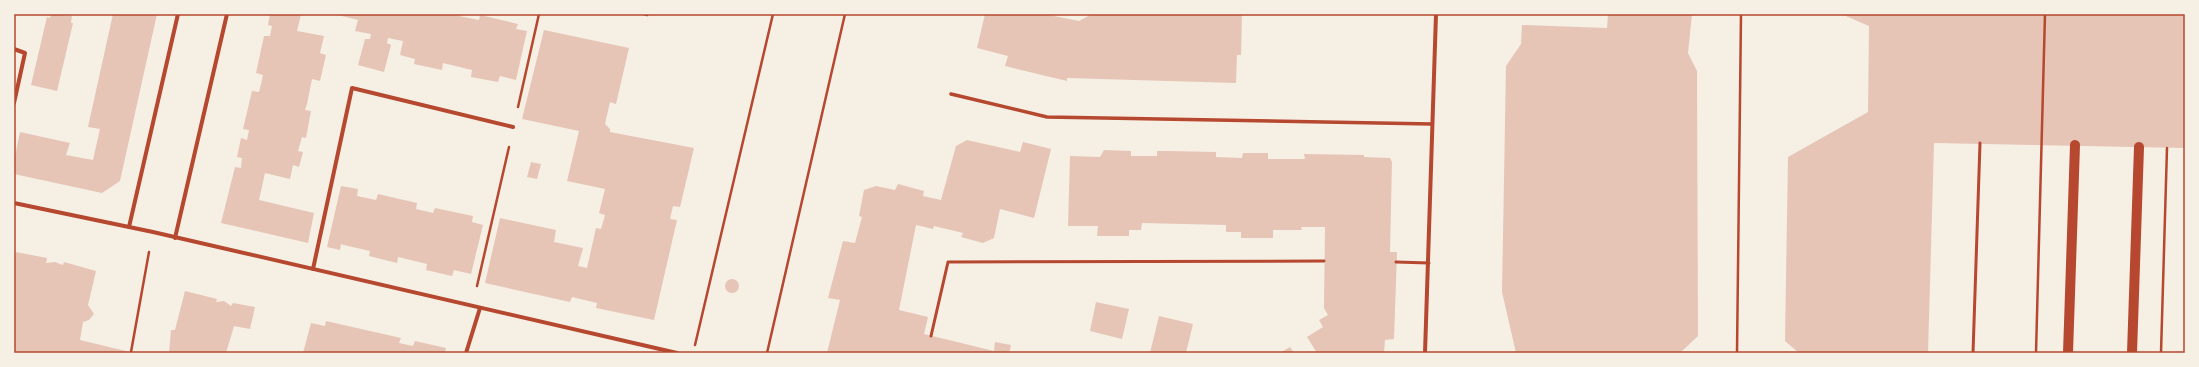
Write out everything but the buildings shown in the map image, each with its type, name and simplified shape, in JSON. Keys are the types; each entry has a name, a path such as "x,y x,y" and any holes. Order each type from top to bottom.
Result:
{"main road":[{"path":"2068,353 2075,145"},
{"path":"2132,353 2139,147"}],"street":[{"path":"129,227 178,14"},
{"path":"175,238 227,14"},
{"path":"1425,353 1433,146 1432,124 1436,14"},
{"path":"14,48 25,53 14,103"},
{"path":"313,269 352,88 514,127"},
{"path":"951,94 1047,117 1432,124"},
{"path":"14,203 153,232 677,353"},
{"path":"466,353 480,308"}],"lane":[{"path":"1973,353 1980,143"},
{"path":"931,336 948,262 1324,262"},
{"path":"1396,262 1429,263"}],"path":[{"path":"473,306 539,14"},
{"path":"693,353 773,14"},
{"path":"767,353 845,14"},
{"path":"1737,353 1741,14"},
{"path":"2036,353 2045,14"},
{"path":"2161,353 2167,148"},
{"path":"131,352 153,232"}]}
